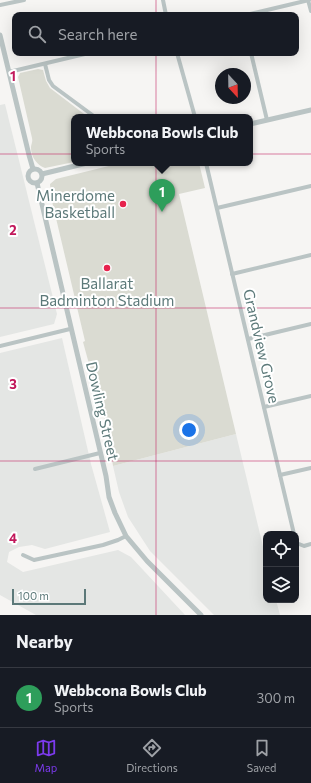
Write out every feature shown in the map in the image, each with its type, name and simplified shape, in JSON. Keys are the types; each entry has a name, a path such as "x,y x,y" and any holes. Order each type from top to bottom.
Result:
{"street":[{"path":"0,5 24,0"},
{"path":"163,0 165,12"},
{"path":"259,12 309,0 311,12"},
{"path":"0,35 33,169"},
{"path":"9,72 77,56"},
{"path":"178,56 194,114"},
{"path":"252,56 268,120"},
{"path":"45,64 49,80 53,86 91,114"},
{"path":"253,123 311,110"},
{"path":"42,174 75,166"},
{"name":"Grandview Grove","path":"207,166 293,531"},
{"path":"33,169 38,169 42,174 41,180 37,183 30,182 28,178 29,171 33,169"},
{"name":"Dowling Street","path":"37,183 70,329 115,513 126,536 147,561 201,615"},
{"path":"217,208 311,186"},
{"path":"232,274 311,255"},
{"path":"248,339 311,324"},
{"path":"0,346 70,329"},
{"path":"264,407 311,396"},
{"path":"35,468 100,453"},
{"path":"280,475 311,468"},
{"path":"23,555 34,560 103,545 126,536"},
{"path":"299,543 304,546 311,544"}],"shaded area":[{"path":"38,69 43,70 50,88 84,114 71,114 71,163 45,168 37,163 33,157 31,148 32,138 18,77 20,73"},
{"path":"5,104 57,314 54,324 0,337 0,105"},
{"path":"109,166 200,166 205,188 179,194 236,434 113,466 104,419 83,342 85,341 51,197 50,184 56,179"},
{"path":"62,338 91,464 110,532 45,549 32,545 19,547 9,552 7,562 23,572 118,550 131,557 185,615 36,615 0,595 0,353"},
{"path":"236,434 263,546 263,603 277,603 280,615 214,615 150,551 128,517 119,492 113,466"}],"place":[{"name":"Minerdome Basketball","path":"123,204"},
{"name":"Webbcona Bowls Club","path":"162,212"},
{"name":"Ballarat Badminton Stadium","path":"107,268"}]}
